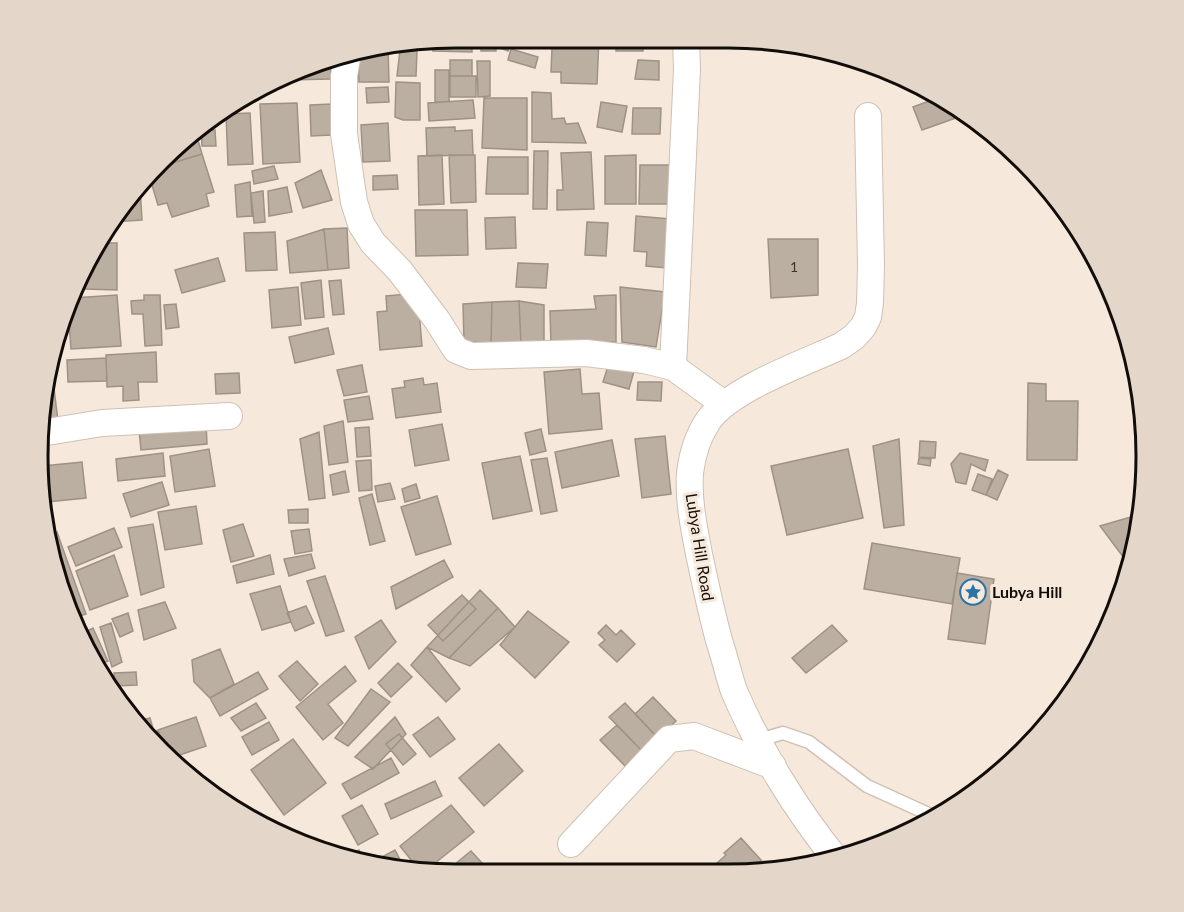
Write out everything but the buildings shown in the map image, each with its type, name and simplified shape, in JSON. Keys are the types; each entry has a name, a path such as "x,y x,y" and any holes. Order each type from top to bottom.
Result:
{"street":[{"path":"673,367 686,48"},
{"path":"346,63 344,134 354,202 361,224 373,243 400,272 437,320 456,351 471,356 586,353 644,360 673,367 724,404"},
{"name":"Lubya Hill Road","path":"830,851 819,838 773,766 734,690 711,613 694,526 690,472 701,434 708,421 724,404 745,390 841,346 854,337 868,317 871,266 868,116"},
{"path":"49,432 102,423 229,416"},
{"path":"571,844 669,739 694,736 773,766"}],"lane":[{"path":"759,740 783,733 809,742 867,786 925,813"}],"place":[{"name":"Lubya Hill","path":"973,592"}]}
